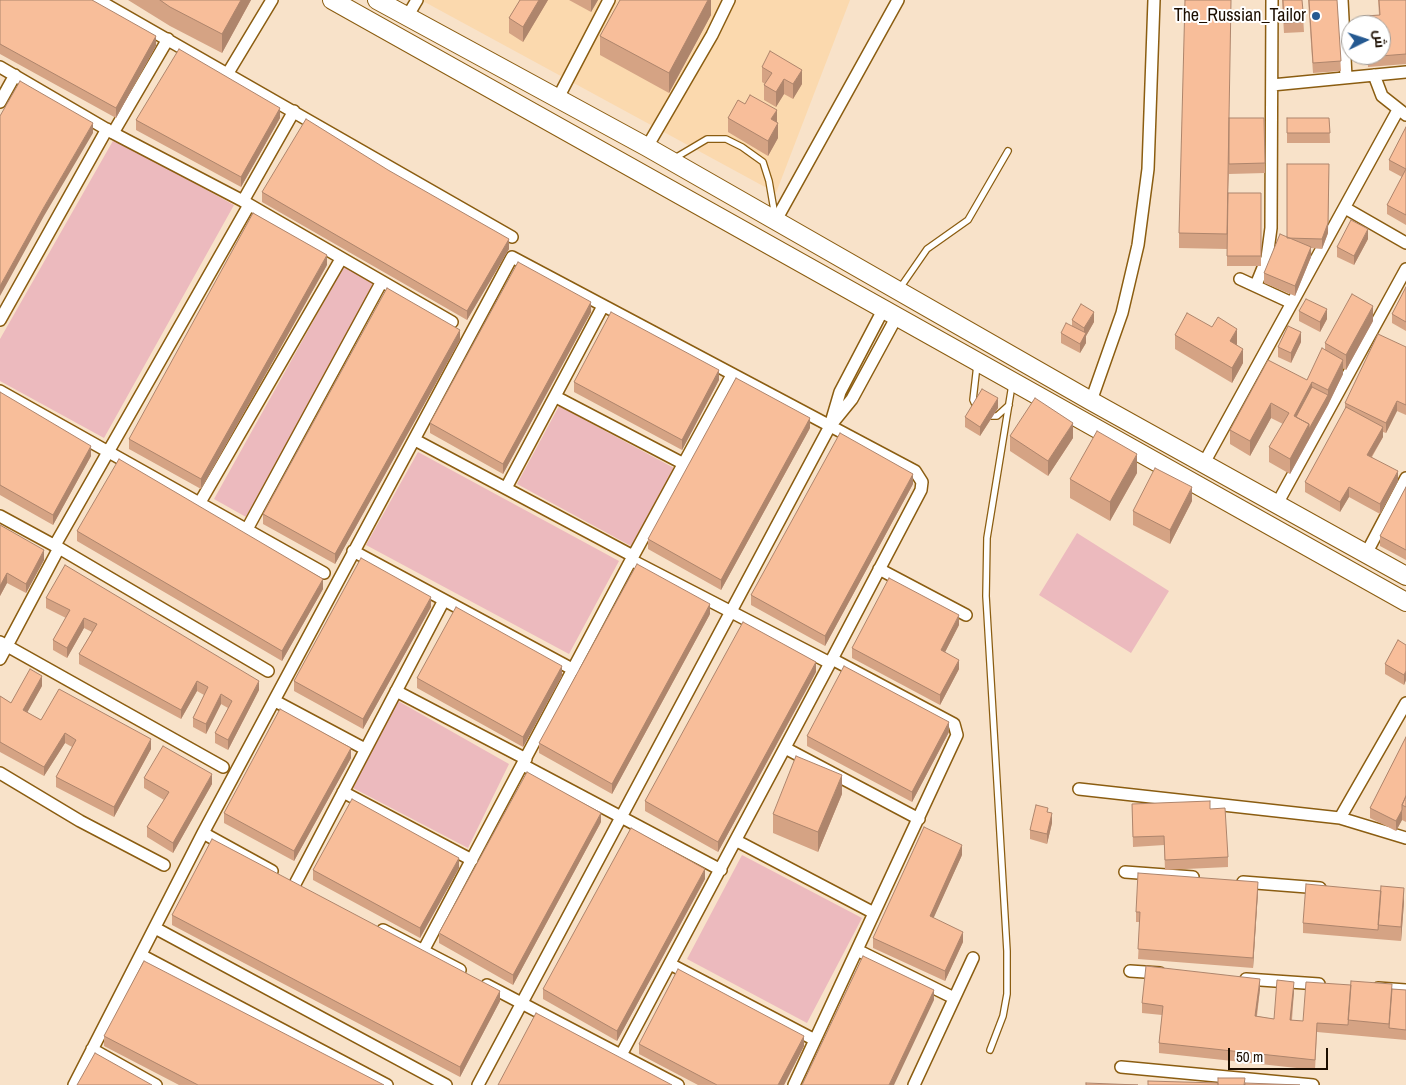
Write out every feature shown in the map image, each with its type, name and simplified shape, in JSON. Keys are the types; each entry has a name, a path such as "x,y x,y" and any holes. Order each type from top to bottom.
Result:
{"main road":[{"path":"332,0 1406,602"},
{"path":"378,0 647,147 1091,402 1406,576"},
{"path":"492,90 503,68"},
{"path":"532,113 551,94"},
{"path":"1350,570 1364,552"}],"street":[{"path":"98,0 512,237"},
{"path":"228,73 272,0"},
{"path":"407,17 417,0"},
{"path":"551,94 609,0"},
{"path":"647,147 712,34 718,11 729,0"},
{"path":"776,220 898,0"},
{"path":"1091,402 1122,313 1138,245 1148,169 1154,0"},
{"path":"1256,285 1263,272 1270,243 1272,0"},
{"path":"1342,0 1346,77"},
{"path":"0,320 110,131 168,39"},
{"path":"0,67 110,131 246,203 381,283 452,322"},
{"path":"1272,85 1406,72"},
{"path":"0,102 15,75"},
{"path":"1204,463 1345,208 1402,112 1382,96 1374,75"},
{"path":"0,659 4,644 246,203 294,111"},
{"path":"1345,208 1406,243"},
{"path":"74,1085 203,833 512,257 915,471 922,482 920,490 831,661 621,1055"},
{"path":"199,504 341,259"},
{"path":"1277,504 1406,269"},
{"path":"1240,278 1292,303"},
{"path":"246,531 381,283"},
{"path":"506,488 603,306"},
{"path":"478,1085 830,426 840,392 890,314"},
{"path":"423,951 732,374"},
{"path":"0,391 246,531 324,573"},
{"path":"556,397 684,464"},
{"path":"415,440 506,488 731,613 831,661 956,727 956,738 794,1085"},
{"path":"1364,552 1406,478"},
{"path":"0,516 57,546 268,671"},
{"path":"353,551 574,670"},
{"path":"879,569 966,615"},
{"path":"203,833 291,882 343,792 444,600"},
{"path":"4,644 223,767"},
{"path":"396,691 621,817 721,870"},
{"path":"275,700 365,749"},
{"path":"1340,818 1406,703"},
{"path":"785,748 918,820"},
{"path":"0,774 80,821 164,865"},
{"path":"1079,789 1340,818 1406,838"},
{"path":"343,792 472,860"},
{"path":"736,841 874,913"},
{"path":"1125,872 1202,878"},
{"path":"1231,881 1328,889"},
{"path":"372,924 678,1085"},
{"path":"155,928 446,1085"},
{"path":"857,950 954,998"},
{"path":"142,955 387,1085"},
{"path":"914,1085 973,958"},
{"path":"670,964 815,1040"},
{"path":"1130,971 1170,974"},
{"path":"1238,979 1327,984"},
{"path":"1367,987 1406,990"},
{"path":"92,1050 156,1085"},
{"path":"1121,1067 1313,1085"}],"lane":[{"path":"670,160 707,139 726,139 742,147 763,162 769,181 776,220"},
{"path":"898,291 927,249 968,220 1008,151"},
{"path":"977,363 973,400 979,413 990,417 997,416 1009,405"},
{"path":"990,1050 1003,1016 1007,994 1007,951 986,596 987,538 1013,382"}],"shaded area":[{"path":"421,0 850,0 776,193"},
{"path":"114,139 234,205 104,438 0,381 0,339"},
{"path":"344,266 376,283 246,517 214,499"},
{"path":"559,406 674,468 631,546 517,484"},
{"path":"418,452 619,561 569,654 366,545"},
{"path":"1077,533 1169,591 1131,653 1039,595"},
{"path":"398,701 509,764 468,848 353,788"},
{"path":"742,855 862,918 807,1023 687,959"}],"building":[{"path":"0,0 92,0 156,36 116,108 0,44"},
{"path":"160,0 241,0 222,34"},
{"path":"520,0 539,0 523,27 509,18"},
{"path":"620,0 708,0 669,73 600,36"},
{"path":"1185,0 1231,0 1227,234 1179,233"},
{"path":"1283,0 1302,0 1304,22 1284,23"},
{"path":"1309,0 1337,0 1341,61 1313,63"},
{"path":"1379,0 1406,0 1406,54 1391,55 1391,15 1380,15"},
{"path":"179,49 280,108 241,177 136,120"},
{"path":"770,51 802,70 793,84 784,79 776,92 764,85 772,73 762,67"},
{"path":"20,81 93,123 0,286 0,116"},
{"path":"750,95 777,110 771,119 778,123 768,141 728,118 738,100 745,104"},
{"path":"1229,118 1264,118 1265,163 1229,164"},
{"path":"1287,118 1329,118 1330,133 1287,133"},
{"path":"306,119 388,170 509,239 467,311 262,192"},
{"path":"1406,127 1406,169 1389,160"},
{"path":"1287,164 1329,164 1328,223 1322,239 1287,238"},
{"path":"1406,169 1406,215 1387,205"},
{"path":"1228,193 1261,193 1261,256 1227,256"},
{"path":"253,213 327,255 201,479 129,439"},
{"path":"1351,220 1368,229 1354,256 1337,247"},
{"path":"1280,234 1311,247 1295,286 1264,273"},
{"path":"518,262 591,302 503,464 430,423"},
{"path":"1406,287 1406,322 1392,314"},
{"path":"387,288 460,330 335,554 263,514"},
{"path":"1352,294 1373,306 1346,355 1325,343"},
{"path":"1306,299 1327,309 1320,322 1299,311"},
{"path":"1081,304 1094,312 1084,328 1072,320"},
{"path":"611,312 719,370 682,440 574,382"},
{"path":"1187,313 1212,327 1218,317 1237,329 1230,341 1243,349 1232,368 1175,335"},
{"path":"1066,323 1086,333 1080,344 1061,333"},
{"path":"1288,326 1301,332 1291,353 1278,347"},
{"path":"1378,334 1406,347 1406,405 1397,401 1386,423 1345,403"},
{"path":"1322,348 1343,360 1328,390 1312,382 1294,416 1309,424 1290,459 1269,447 1289,413 1271,403 1250,441 1230,430 1268,360 1307,380"},
{"path":"736,378 810,418 721,580 648,539"},
{"path":"1312,387 1328,395 1309,429 1309,424 1296,417"},
{"path":"982,389 998,398 980,427 965,417"},
{"path":"0,392 91,446 53,515 0,485"},
{"path":"1035,398 1073,423 1048,461 1010,436"},
{"path":"1346,407 1383,427 1367,455 1398,471 1380,504 1349,487 1340,502 1305,482"},
{"path":"1097,431 1137,454 1110,502 1070,479"},
{"path":"840,433 913,474 825,636 751,595"},
{"path":"119,459 323,579 282,651 77,531"},
{"path":"1155,468 1192,487 1170,530 1133,511"},
{"path":"1406,487 1406,550 1380,536"},
{"path":"0,525 44,550 26,584 7,573 0,586"},
{"path":"361,558 431,597 363,719 294,681"},
{"path":"637,564 710,604 612,784 539,743"},
{"path":"65,565 259,681 228,740 215,733 232,701 221,694 206,724 193,718 208,687 197,681 181,710 79,654 97,624 84,618 67,648 53,640 70,610 46,598"},
{"path":"889,578 959,615 941,650 959,660 940,695 852,648"},
{"path":"456,607 562,666 523,737 417,678"},
{"path":"743,622 816,662 718,842 645,801"},
{"path":"1398,640 1406,645 1406,671 1404,675 1385,664"},
{"path":"844,666 949,722 912,792 807,736"},
{"path":"30,669 42,676 23,710 41,720 59,689 151,739 114,807 56,777 76,740 65,733 44,767 0,742 0,696 11,703"},
{"path":"280,709 351,748 294,851 224,813"},
{"path":"1406,737 1406,796 1396,821 1370,808"},
{"path":"163,746 212,774 173,843 147,827 169,792 144,778"},
{"path":"796,756 842,775 818,832 773,814"},
{"path":"527,772 601,813 513,975 439,933"},
{"path":"1406,796 1406,807 1402,805"},
{"path":"352,799 459,858 420,928 313,870"},
{"path":"1210,801 1210,809 1225,808 1228,857 1165,860 1164,836 1133,837 1132,804"},
{"path":"1036,805 1048,808 1047,812 1052,813 1047,834 1030,830"},
{"path":"924,827 962,845 930,916 963,932 945,971 873,938"},
{"path":"631,828 705,869 617,1031 543,989"},
{"path":"212,839 500,991 460,1067 172,915"},
{"path":"1138,873 1258,882 1253,958 1138,949 1140,912 1136,912"},
{"path":"1306,884 1381,891 1378,930 1303,923"},
{"path":"1381,886 1404,888 1401,927 1378,925"},
{"path":"863,956 934,990 889,1085 802,1085"},
{"path":"144,961 384,1085 198,1085 104,1036"},
{"path":"1146,966 1260,979 1255,1016 1274,1019 1277,980 1294,982 1290,1020 1303,1021 1306,982 1351,985 1348,1025 1317,1023 1315,1060 1159,1043 1163,1006 1142,1003"},
{"path":"678,969 804,1036 778,1085 717,1085 639,1044"},
{"path":"1351,981 1392,984 1389,1024 1348,1020"},
{"path":"1392,989 1406,990 1406,1030 1389,1028"},
{"path":"536,1013 672,1085 498,1085"},
{"path":"95,1053 152,1085 77,1085"},
{"path":"1218,1078 1245,1078 1244,1085 1218,1085"},
{"path":"1148,1081 1218,1083 1218,1085 1148,1085"},
{"path":"1086,1083 1138,1085 1086,1085"},
{"path":"1245,1083 1300,1085 1245,1085"}],"place":[{"name":"The_Russian_Tailor","path":"1316,16"}]}
